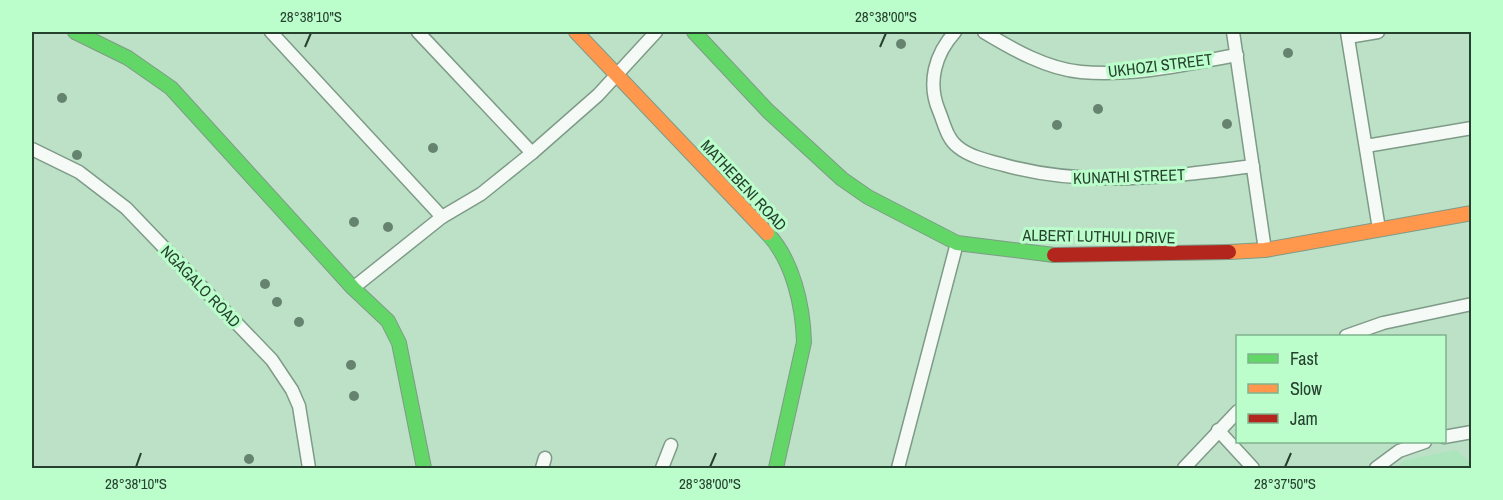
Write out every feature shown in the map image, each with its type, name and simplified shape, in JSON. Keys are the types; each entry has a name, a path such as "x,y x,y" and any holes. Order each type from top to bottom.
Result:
{"street":[{"path":"75,32 128,58 171,88 353,288 388,321 396,335 424,468"},
{"path":"271,32 442,217"},
{"path":"418,32 532,153"},
{"name":"MATHEBENI ROAD","path":"576,32 774,240 785,260 804,327 804,342 776,468"},
{"path":"353,288 442,217 481,194 532,153 616,75 656,32"},
{"name":"ALBERT LUTHULI DRIVE","path":"694,32 768,111 842,179 868,197 957,243 1045,255 1187,254 1265,250 1472,213"},
{"name":"KUNATHI STREET","path":"956,32 942,50 932,86 949,136 960,149 988,161 1020,170 1073,179 1107,180 1253,166"},
{"name":"UKHOZI STREET","path":"984,32 1013,49 1080,72 1152,69 1237,55"},
{"path":"1233,32 1265,250"},
{"path":"1378,32 1347,34 1379,230"},
{"path":"1366,146 1472,128"},
{"name":"NGAGALO ROAD","path":"32,149 79,172 126,208 272,360 292,390 299,406 309,468"},
{"path":"898,468 957,243"},
{"path":"1349,335 1383,323 1472,304"},
{"path":"1184,468 1236,413"},
{"path":"1218,430 1253,468"},
{"path":"1446,437 1472,432"},
{"path":"1376,468 1399,451 1420,443"},
{"path":"662,468 671,445"}],"shaded area":[{"path":"1456,450 1471,463 1471,468 1396,468 1405,460"}],"building":[{"path":"901,39 905,40 905,48 901,49 897,48 896,44 897,40"},
{"path":"1288,48 1292,49 1292,57 1288,58 1284,57 1283,53 1284,49"},
{"path":"62,93 66,94 66,102 62,103 58,102 57,98 58,94"},
{"path":"1098,104 1102,105 1102,113 1098,114 1094,113 1093,109 1094,105"},
{"path":"1227,119 1231,120 1231,128 1227,129 1223,128 1222,124 1223,120"},
{"path":"1057,120 1061,121 1061,129 1057,130 1053,129 1052,125 1053,121"},
{"path":"433,143 437,144 437,152 433,153 429,152 428,148 429,144"},
{"path":"77,150 81,151 81,159 77,160 73,159 72,155 73,151"},
{"path":"354,217 358,218 358,226 354,227 350,226 349,222 350,218"},
{"path":"388,222 392,223 392,231 388,232 384,231 383,227 384,223"},
{"path":"265,279 269,280 269,288 265,289 261,288 260,284 261,280"},
{"path":"277,297 281,298 281,306 277,307 273,306 272,302 273,298"},
{"path":"299,317 303,318 303,326 299,327 295,326 294,322 295,318"},
{"path":"351,360 355,361 355,369 351,370 347,369 346,365 347,361"},
{"path":"354,391 358,392 358,400 354,401 350,400 349,396 350,392"},
{"path":"249,454 253,455 253,463 249,464 245,463 244,459 245,455"}],"traffic: fast":[{"path":"75,32 128,58 171,88 353,288 388,321 399,343 424,468"},
{"path":"694,32 768,111 842,179 868,197 957,243 1054,255"},
{"path":"767,233 784,256 795,284 804,342 776,468"}],"traffic: slow":[{"path":"576,32 767,233"},
{"path":"1229,252 1265,250 1472,213"}],"traffic: jam":[{"path":"1054,255 1229,252"}]}
